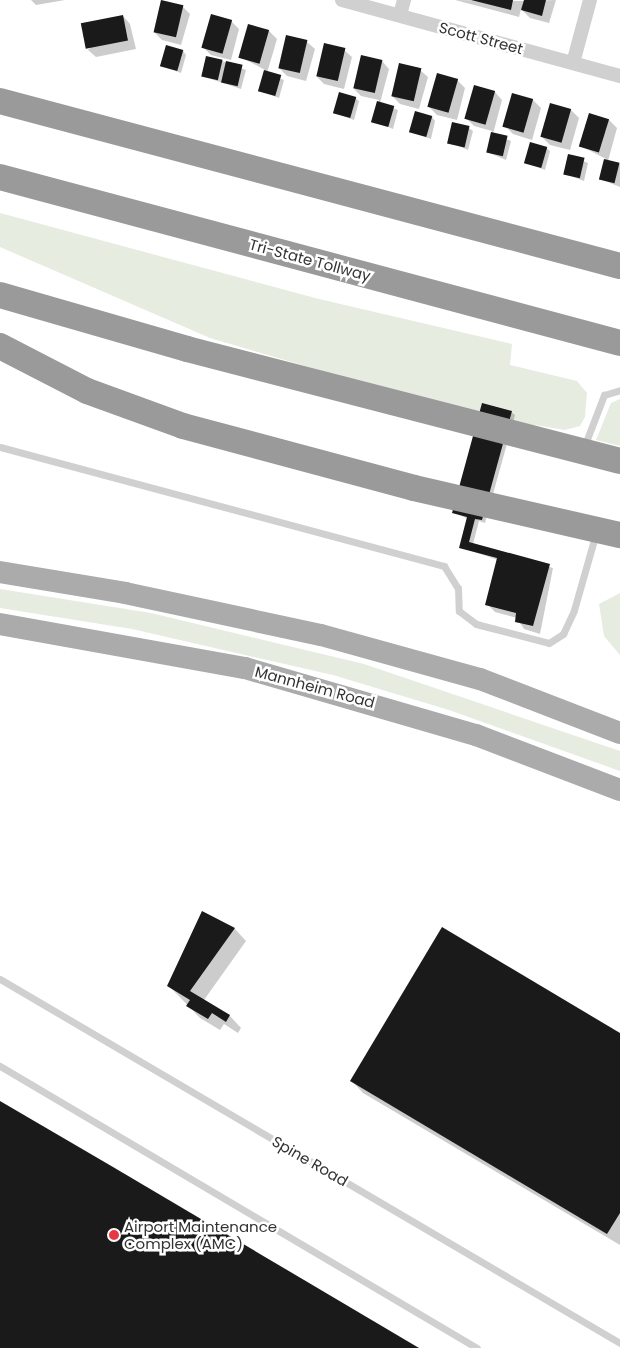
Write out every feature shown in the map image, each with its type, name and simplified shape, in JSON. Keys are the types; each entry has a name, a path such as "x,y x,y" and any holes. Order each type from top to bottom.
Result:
{"highway":[{"path":"0,101 620,266"},
{"name":"Tri-State Tollway","path":"0,177 620,343"},
{"path":"0,295 620,461"},
{"path":"0,346 87,390 183,426 608,534"}],"main road":[{"path":"0,572 126,593 321,635 480,679 620,733"},
{"name":"Mannheim Road","path":"0,624 245,668 476,735 620,790"}],"street":[{"name":"Scott Street","path":"342,0 620,76"},
{"path":"400,15 404,0"},
{"path":"573,63 590,0"}],"lane":[{"path":"582,452 595,409 604,395 620,390"},
{"path":"0,447 444,566 458,588 459,611 476,624 549,643 563,634 608,534"},
{"name":"Spine Road","path":"0,980 620,1343"},
{"path":"0,1066 477,1348"}],"shaded area":[{"path":"0,213 319,299 512,344 510,365 577,381 587,393 585,417 580,426 565,430 535,425 531,432 210,338 0,247"},
{"path":"620,399 620,446 596,440 611,403"},
{"path":"0,589 151,613 364,664 620,751 620,771 449,710 333,675 132,629 0,608"},
{"path":"620,593 620,655 604,636 599,604"}],"building":[{"path":"161,0 183,5 176,37 154,32"},
{"path":"471,0 513,0 511,10"},
{"path":"524,0 546,0 542,16 521,10"},
{"path":"211,14 232,20 223,54 201,48"},
{"path":"123,15 128,41 86,49 81,23"},
{"path":"248,24 269,30 260,64 238,58"},
{"path":"286,35 307,40 300,73 278,68"},
{"path":"324,43 345,48 338,81 316,76"},
{"path":"166,45 183,50 177,71 160,66"},
{"path":"361,55 382,60 375,93 353,88"},
{"path":"206,56 223,60 218,80 201,76"},
{"path":"226,61 243,65 238,86 221,82"},
{"path":"399,63 421,68 414,101 391,96"},
{"path":"264,70 281,75 275,96 258,91"},
{"path":"437,73 458,79 449,113 427,107"},
{"path":"474,85 495,91 486,125 464,119"},
{"path":"339,92 356,97 350,118 333,113"},
{"path":"512,93 533,99 524,133 502,127"},
{"path":"377,101 394,106 388,127 371,122"},
{"path":"550,103 571,109 562,143 540,137"},
{"path":"415,111 432,116 426,137 409,132"},
{"path":"589,113 609,119 599,153 579,146"},
{"path":"452,122 470,126 465,147 447,143"},
{"path":"491,132 508,136 503,156 486,152"},
{"path":"530,142 547,147 541,168 524,163"},
{"path":"568,154 585,158 580,178 563,174"},
{"path":"604,159 620,163 614,183 599,179"},
{"path":"482,403 512,411 482,520 475,519 469,542 550,564 533,626 515,622 516,613 485,605 497,558 459,548 467,517 452,513"},
{"path":"202,911 235,928 190,991 230,1015 226,1022 212,1013 208,1019 186,1006 190,1000 167,986"},
{"path":"442,927 620,1033 620,1213 607,1234 350,1081"},
{"name":"Airport Maintenance Complex (AMC)","path":"0,1101 113,1167 419,1348 0,1348"}],"place":[{"name":"Airport Maintenance Complex (AMC)","path":"114,1235"}]}
